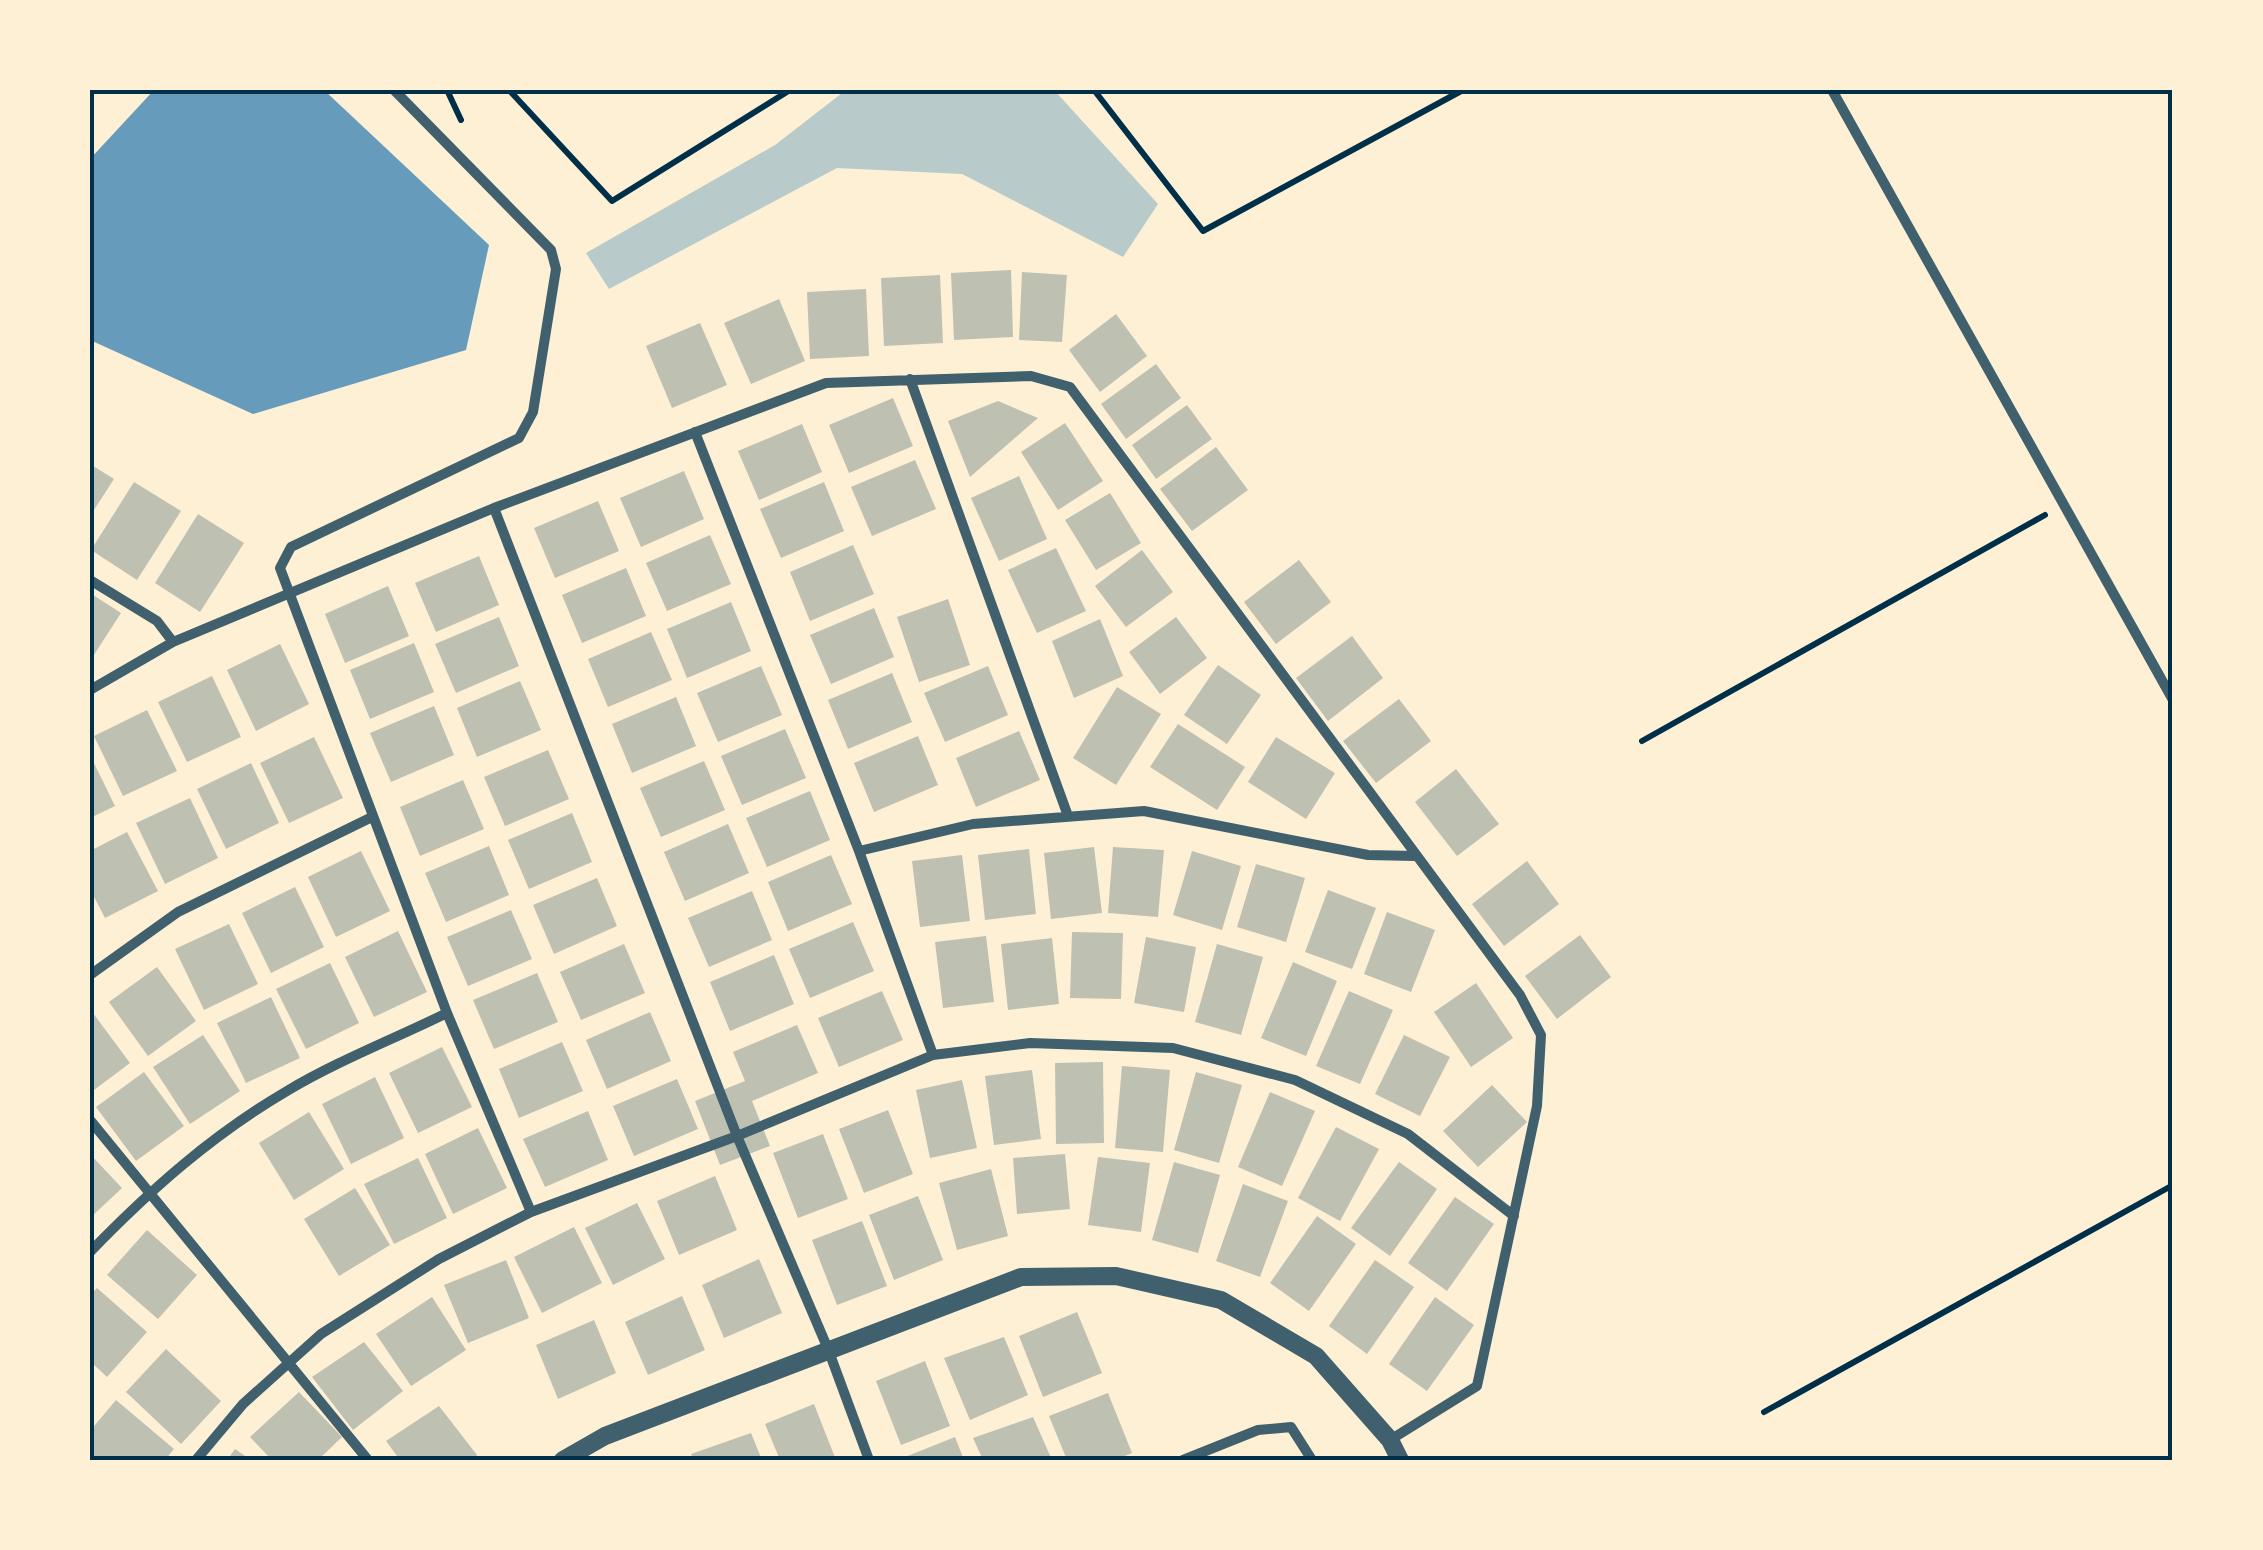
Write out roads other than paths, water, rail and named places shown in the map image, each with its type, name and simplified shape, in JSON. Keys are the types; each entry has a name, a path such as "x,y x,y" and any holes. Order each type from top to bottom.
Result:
{"street":[{"path":"394,90 551,250 556,269 533,412 518,438 291,547 280,568 447,1013 531,1212"},
{"path":"1832,90 2173,700"},
{"path":"90,690 173,642 494,508 826,383 1031,376 1070,387 1520,995 1541,1035 1537,1106 1477,1386 1390,1440"},
{"path":"910,380 1068,816"},
{"path":"695,432 859,851 933,1055"},
{"path":"494,508 737,1136 828,1349 868,1460"},
{"path":"90,580 158,621 173,642"},
{"path":"859,851 974,824 1144,811 1368,855 1414,856"},
{"path":"90,975 178,912 372,817"},
{"path":"90,1252 150,1190 200,1149 289,1090 447,1013"},
{"path":"196,1460 243,1404 321,1334 439,1259 531,1212 737,1136 933,1055 1030,1043 1173,1048 1295,1080 1408,1134 1514,1216"},
{"path":"90,1120 368,1460"},
{"path":"564,1460 605,1436 1021,1277 1116,1276 1221,1300 1316,1356 1390,1440 1400,1460"},
{"path":"1183,1460 1258,1430 1292,1427 1312,1460"}],"water":[{"path":"154,90 324,90 489,245 466,350 253,414 90,340 90,159"}]}
